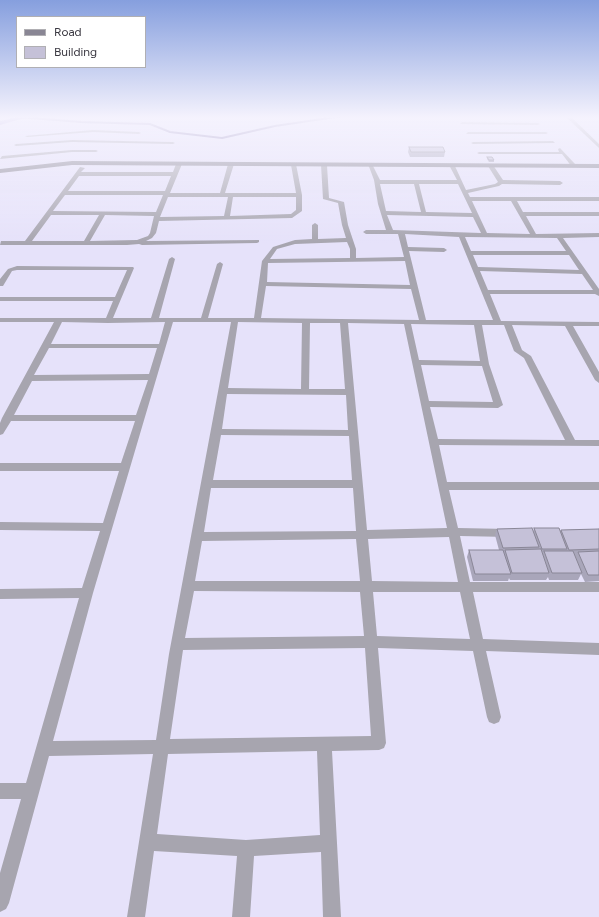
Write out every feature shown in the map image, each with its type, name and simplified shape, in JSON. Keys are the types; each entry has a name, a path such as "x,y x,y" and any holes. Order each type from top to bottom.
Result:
{"street":[{"path":"72,159 72,163"},
{"path":"483,159 501,182"},
{"path":"568,159 574,166"},
{"path":"0,171 72,163 599,166"},
{"path":"138,242 150,237 153,233 157,216 179,164"},
{"path":"222,195 231,164"},
{"path":"49,213 103,213 226,218 292,216 299,211 299,195 294,165"},
{"path":"324,165 326,198 341,202 345,225 352,248 353,260"},
{"path":"370,165 377,182 389,232"},
{"path":"452,165 485,235"},
{"path":"27,243 80,171 175,174"},
{"path":"377,182 459,182"},
{"path":"416,182 424,214"},
{"path":"464,192 501,182 560,183"},
{"path":"64,193 299,195"},
{"path":"226,218 230,195"},
{"path":"468,199 599,199"},
{"path":"513,199 534,236"},
{"path":"86,244 103,213"},
{"path":"384,213 475,215"},
{"path":"522,214 599,214"},
{"path":"315,225 315,241"},
{"path":"366,232 534,236 599,235"},
{"path":"401,233 423,322"},
{"path":"461,235 486,292 502,323 518,350 527,356 572,443"},
{"path":"560,236 598,293"},
{"path":"257,320 265,261 276,248 295,242 350,240"},
{"path":"1,243 86,244 257,241"},
{"path":"405,249 444,250"},
{"path":"468,252 571,253"},
{"path":"154,320 172,259"},
{"path":"265,261 407,259"},
{"path":"204,319 220,264"},
{"path":"0,284 10,270 17,268 131,268 108,320"},
{"path":"476,269 584,272"},
{"path":"263,284 414,287"},
{"path":"486,292 598,293"},
{"path":"0,299 117,299"},
{"path":"0,320 59,321 204,319 599,324"},
{"path":"0,903 87,593 170,320"},
{"path":"136,917 178,644 224,391 235,320"},
{"path":"0,432 59,321"},
{"path":"305,391 306,321"},
{"path":"43,749 379,743 344,321"},
{"path":"407,322 494,717"},
{"path":"425,404 498,405 485,364 478,323"},
{"path":"568,324 599,380"},
{"path":"46,346 162,346"},
{"path":"416,362 485,364"},
{"path":"29,378 153,377"},
{"path":"224,391 350,392"},
{"path":"8,418 141,418"},
{"path":"216,432 354,433"},
{"path":"433,442 599,443"},
{"path":"0,467 126,467"},
{"path":"207,484 358,484"},
{"path":"443,486 599,486"},
{"path":"0,526 107,527"},
{"path":"197,537 362,535 453,532 522,533"},
{"path":"188,586 599,587"},
{"path":"0,594 87,593"},
{"path":"178,644 371,642 599,649"},
{"path":"324,744 332,917"},
{"path":"0,791 31,791"},
{"path":"147,842 246,848 328,843"},
{"path":"241,917 246,848"}],"building":[{"path":"532,528 539,547 503,548 497,529"},
{"path":"534,528 559,528 567,549 542,549"},
{"path":"599,529 599,549 569,550 561,530"},
{"path":"541,549 549,573 512,573 505,550"},
{"path":"469,550 503,550 511,574 475,574"},
{"path":"544,551 573,551 582,573 552,573"},
{"path":"599,551 599,575 588,575 578,552"}]}
